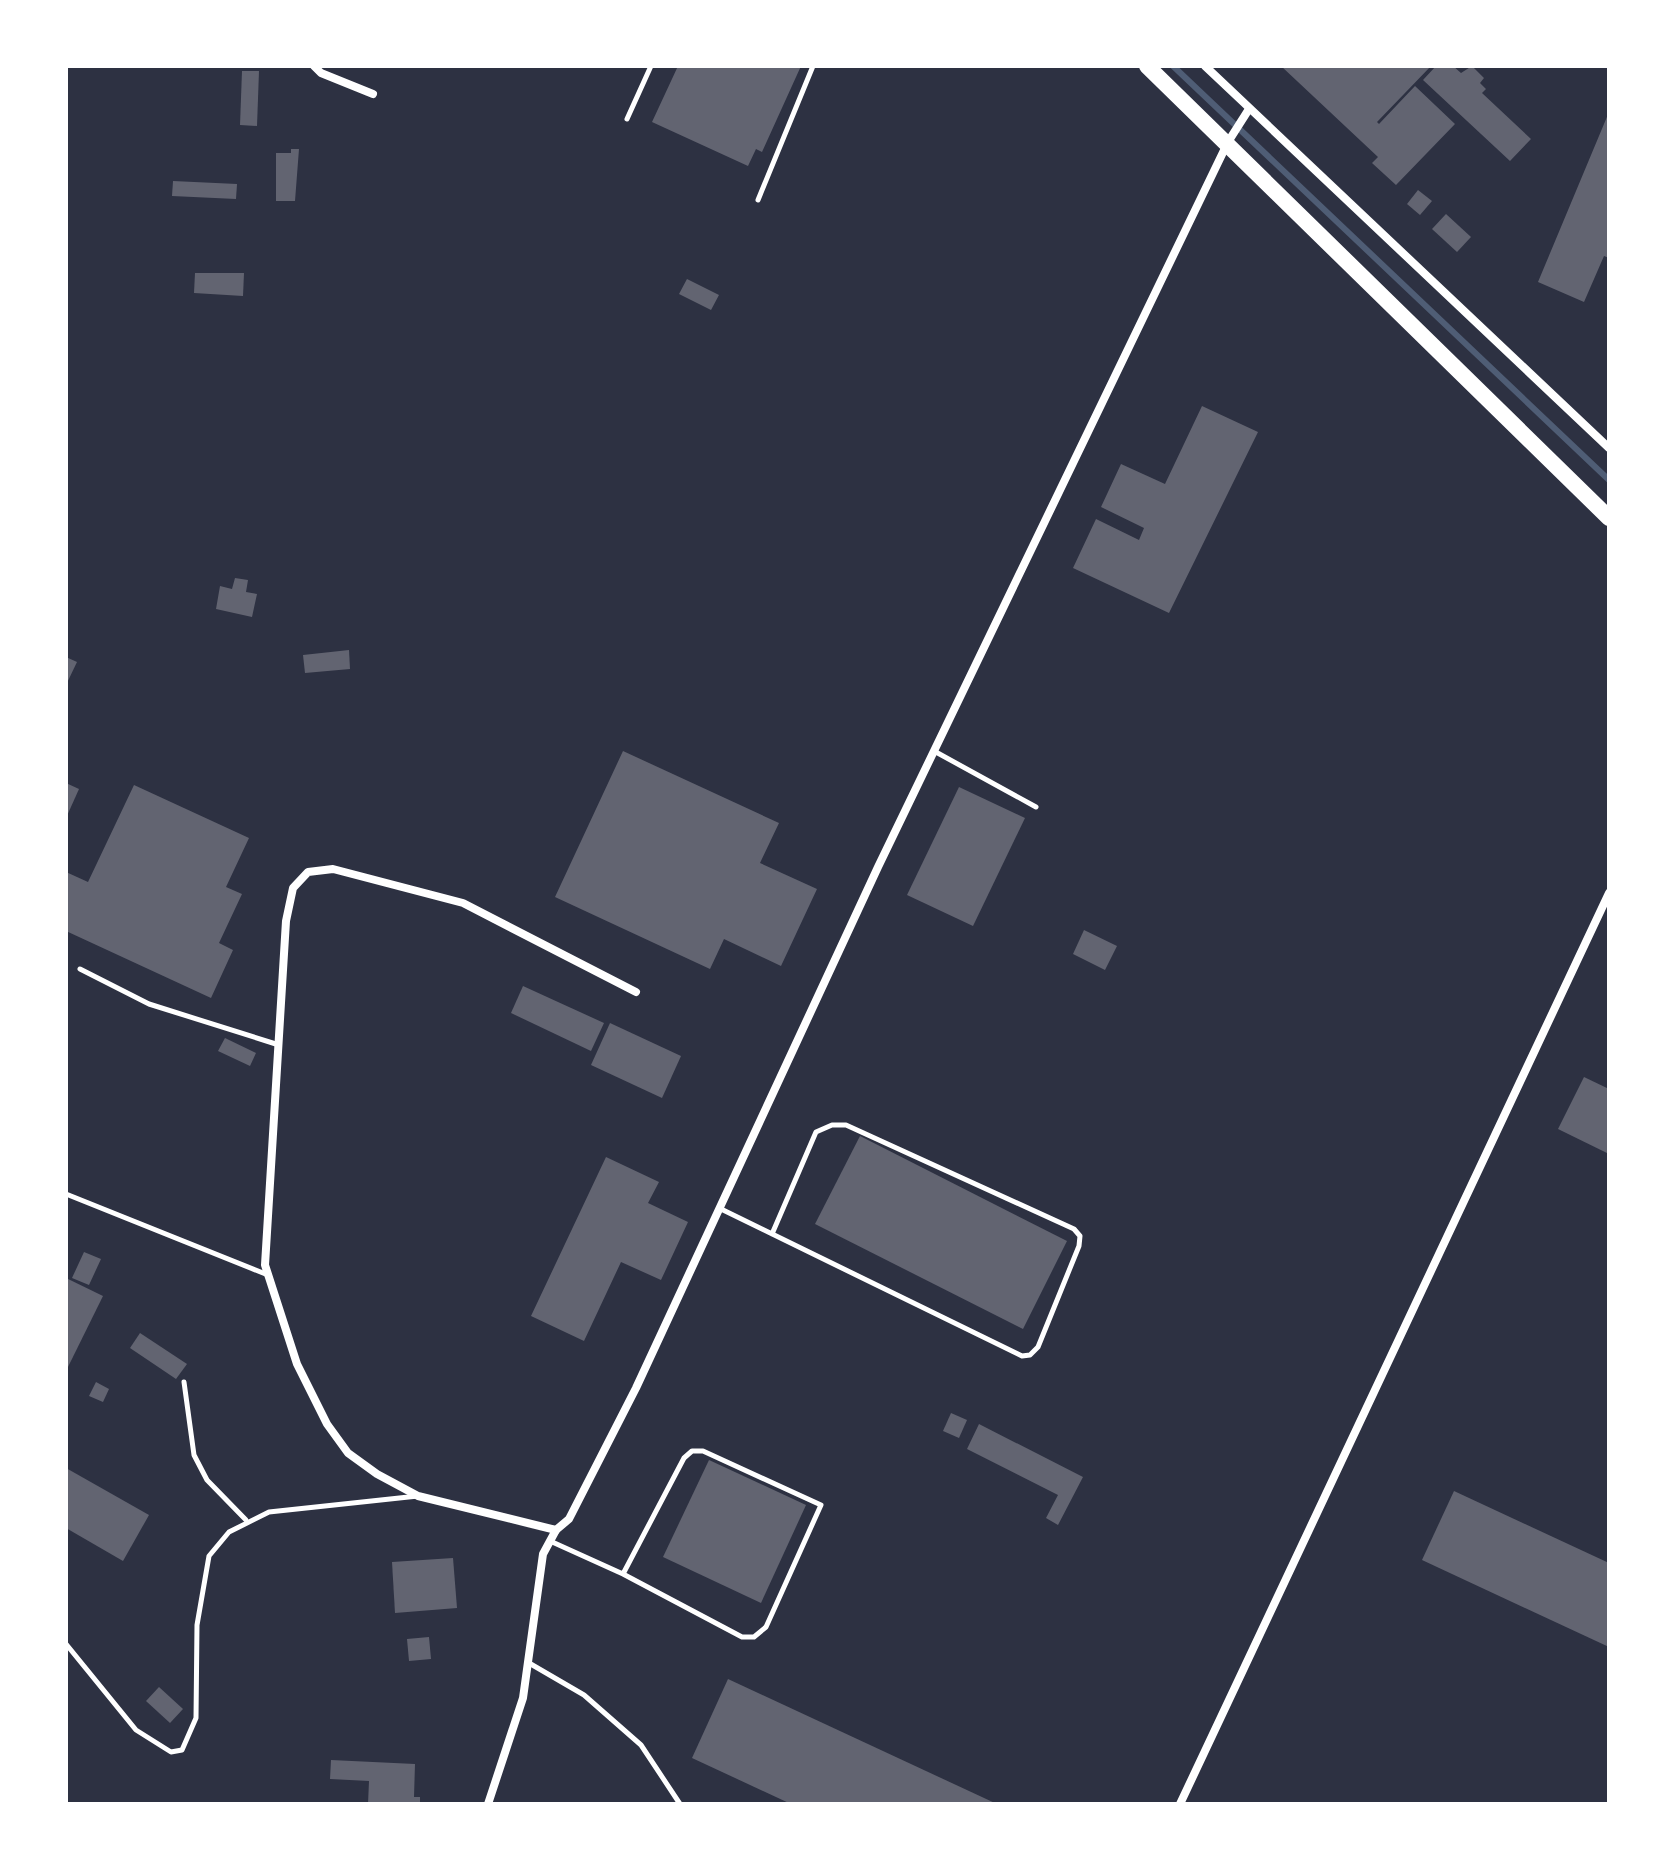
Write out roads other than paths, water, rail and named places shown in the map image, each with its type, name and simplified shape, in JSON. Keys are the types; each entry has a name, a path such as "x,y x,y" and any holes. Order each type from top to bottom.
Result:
{"main road":[{"path":"1147,66 1609,518"}],"street":[{"path":"314,66 321,73 373,94"},
{"path":"1205,66 1609,448"},
{"path":"488,1804 523,1698 540,1566 549,1540 569,1519 721,1209 934,751 1228,142 1249,109"},
{"path":"556,1530 418,1496 377,1474 348,1453 327,1424 297,1364 265,1265 286,921 293,888 308,872 333,869 463,903 636,992"},
{"path":"1180,1804 1609,893"}],"lane":[{"path":"627,119 651,66"},
{"path":"758,200 813,66"},
{"path":"934,751 1036,807"},
{"path":"80,969 149,1004 280,1046"},
{"path":"721,1209 772,1234 1022,1356 1030,1355 1038,1347 1079,1246 1080,1236 1074,1229 846,1125 832,1125 816,1132 772,1234"},
{"path":"66,1194 268,1276"},
{"path":"184,1382 194,1455 207,1480 246,1520"},
{"path":"549,1540 623,1574 742,1637 754,1637 766,1627 821,1505 703,1451 692,1451 684,1458 623,1574"},
{"path":"66,1644 136,1730 171,1752 182,1750 196,1718 197,1625 209,1556 229,1532 246,1520 269,1512 418,1496"},
{"path":"529,1663 584,1695 641,1745 680,1804"}],"waterway":[{"path":"1173,66 1609,480"}]}
